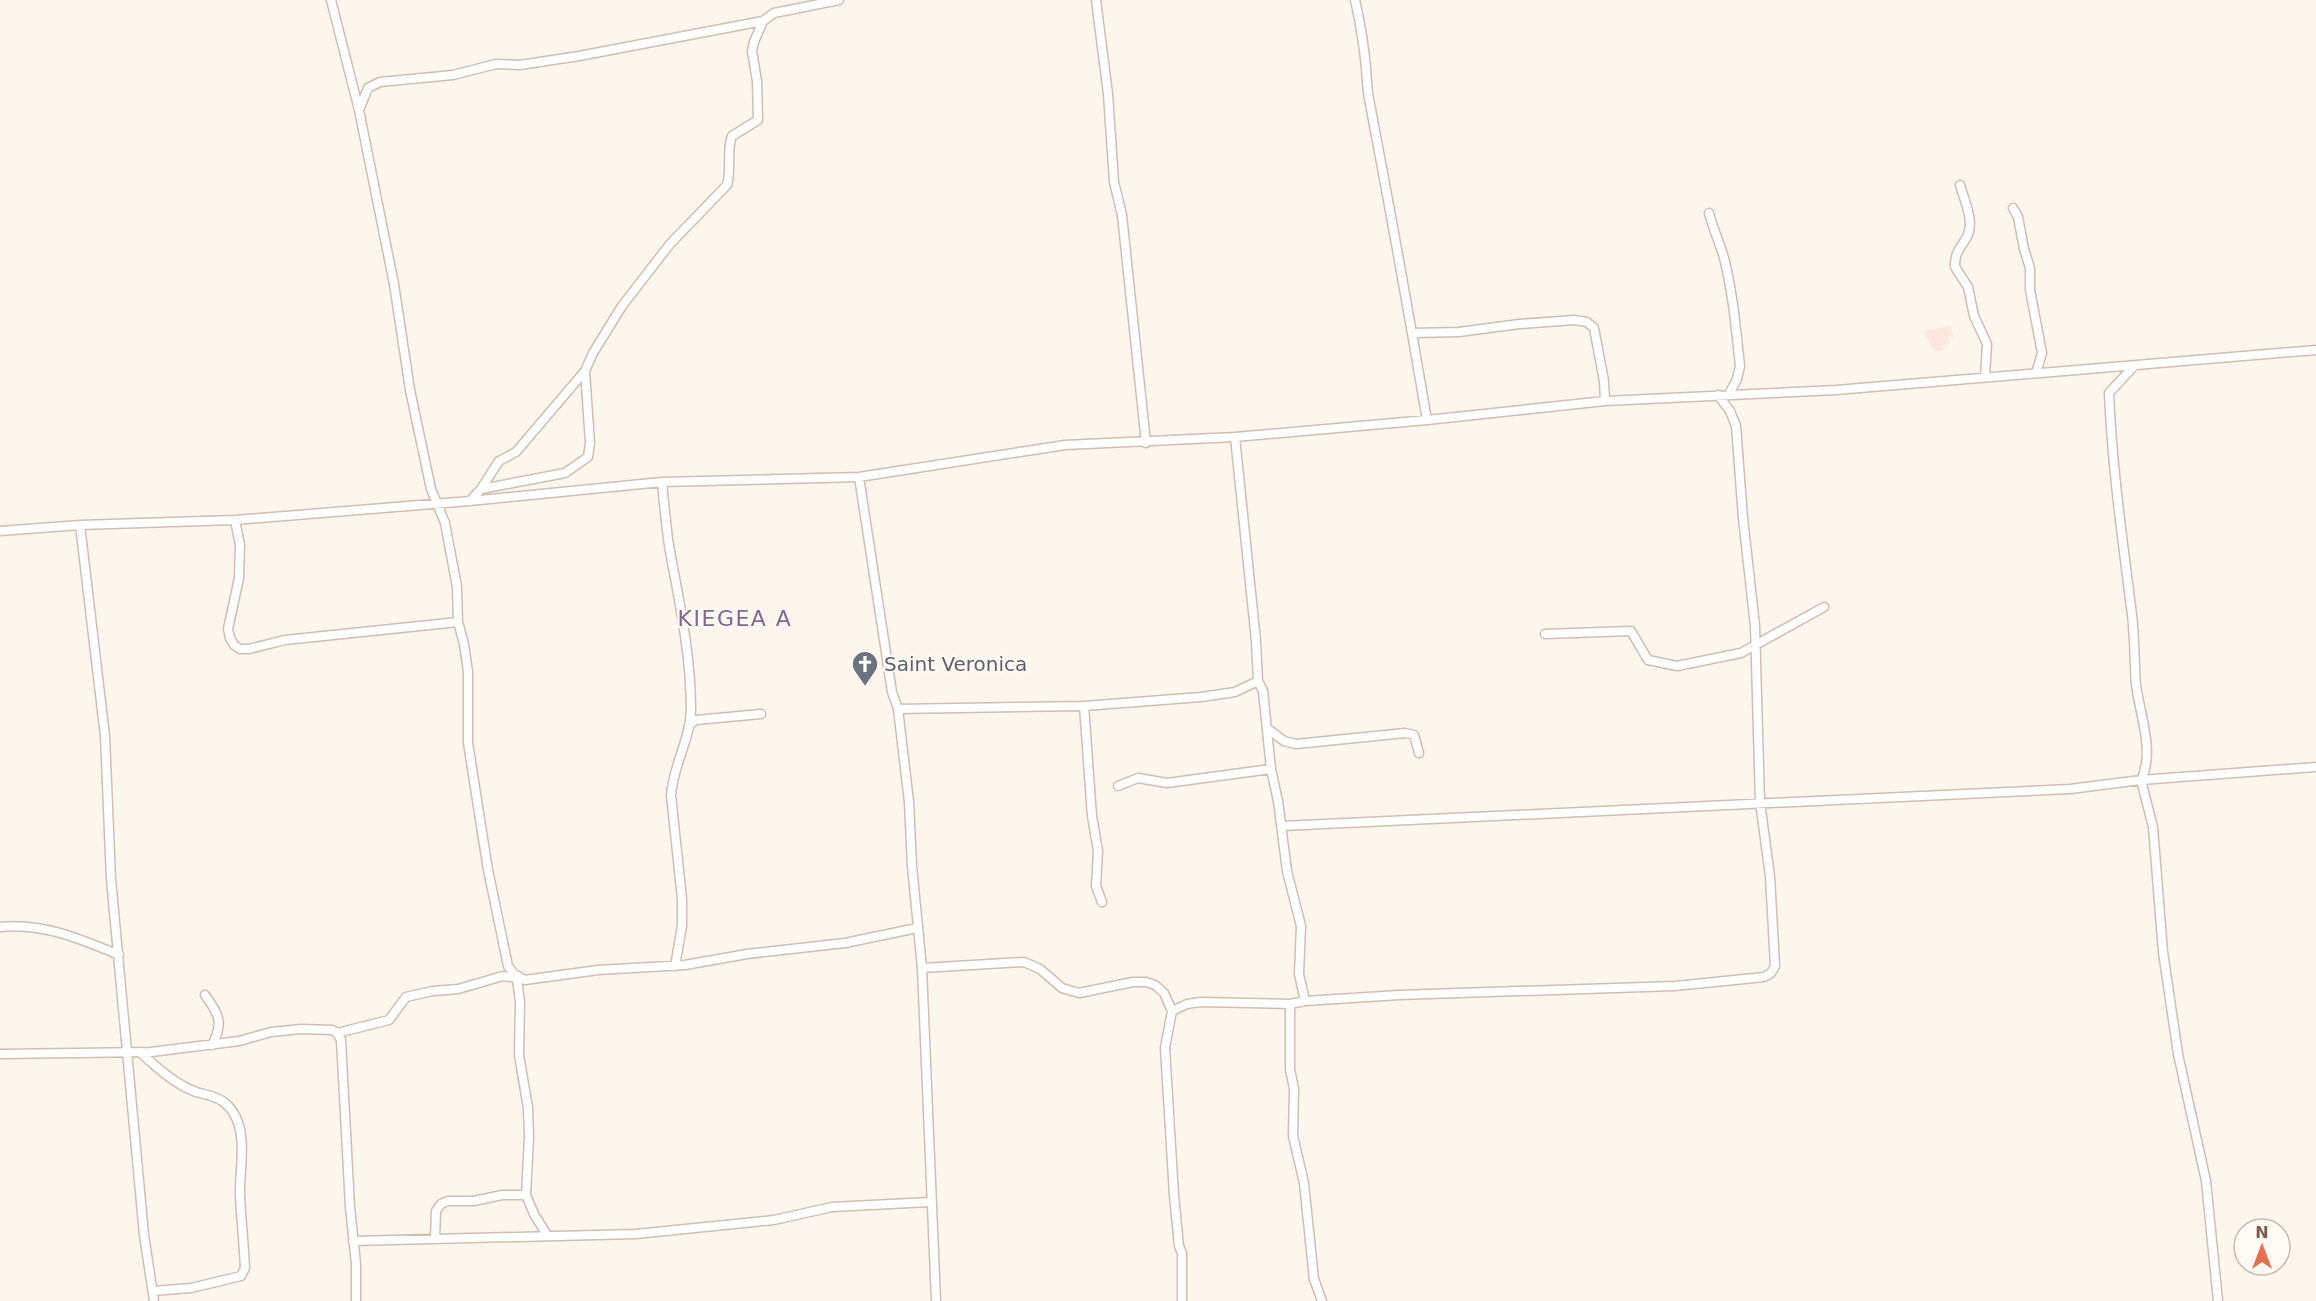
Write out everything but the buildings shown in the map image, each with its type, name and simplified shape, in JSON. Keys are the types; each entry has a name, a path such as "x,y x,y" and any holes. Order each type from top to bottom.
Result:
{"street":[{"path":"331,0 359,110 394,284 410,390 436,504 445,523 455,576 458,622 468,672 468,743 488,870 508,966 521,979"},
{"path":"359,110 368,88 380,82 453,75 495,64 520,65 579,56 763,21 774,13 839,0"},
{"path":"1096,0 1108,94 1114,182 1122,215 1146,443"},
{"path":"1355,0 1366,66 1369,101 1382,175 1391,210 1427,420"},
{"path":"470,501 481,489 499,461 516,452 585,371 593,353 622,306 670,244 727,185 730,177 729,147 732,136 758,120 756,72 752,51 763,21"},
{"path":"1960,185 1970,223 1968,235 1958,248 1955,267 1968,288 1974,316 1987,344 1985,376"},
{"path":"2013,208 2018,217 2024,249 2031,268 2031,290 2042,353 2036,374"},
{"path":"1709,213 1729,282 1740,366 1737,379 1729,394"},
{"path":"1413,333 1459,332 1574,320 1587,322 1594,328 1605,401"},
{"path":"0,531 80,525 235,520 470,501 662,482 859,477 1065,445 1146,443 1234,437 1605,401 1836,390 2316,350"},
{"path":"2133,366 2109,393 2114,462 2133,623 2136,687 2146,748 2145,771 2141,780 2153,827 2163,952 2178,1054 2206,1181 2218,1301"},
{"path":"481,489 566,473 588,457 590,443 585,371"},
{"path":"1172,1011 1187,1004 1200,1002 1290,1004 1399,995 1675,986 1764,977 1771,973 1775,966 1770,876 1760,802 1755,645 1736,426 1730,411 1718,395"},
{"path":"1234,437 1256,641 1258,681 1263,692 1271,769 1282,826 1287,871 1301,926 1299,974 1305,1001"},
{"path":"859,477 892,692 898,709 909,802 917,928 922,968 931,1147 930,1202 936,1301"},
{"path":"662,482 688,664 691,712 672,778 671,795 682,899 682,926 675,966"},
{"path":"235,520 240,546 239,578 228,633 234,645 240,649 260,647 285,640 458,622"},
{"path":"80,525 105,736 111,879 144,1235 153,1296 241,1276 245,1268 240,1183 243,1163 239,1125 224,1102 195,1091 162,1072 140,1052"},
{"path":"1545,634 1631,631 1648,660 1677,666 1741,652 1824,607"},
{"path":"898,709 1084,706 1201,697 1235,692 1258,681"},
{"path":"1084,706 1092,816 1098,851 1096,886 1102,902"},
{"path":"689,725 696,720 761,714"},
{"path":"1268,729 1284,741 1296,744 1405,733 1414,735 1419,753"},
{"path":"1282,826 2070,789 2141,780 2316,767"},
{"path":"1118,786 1138,778 1167,783 1271,769"},
{"path":"0,927 33,926 79,939 119,955"},
{"path":"337,1033 389,1020 406,997 458,988 503,976 521,979 598,969 675,966 747,954 845,943 917,928"},
{"path":"922,968 1024,962 1040,969 1062,988 1079,993 1133,982 1155,985 1164,993 1172,1011 1166,1048 1174,1195 1179,1246 1182,1253 1182,1301"},
{"path":"521,979 519,1055 528,1108 529,1137 526,1195 547,1235"},
{"path":"205,995 218,1018 220,1031 212,1045"},
{"path":"1290,1004 1290,1069 1294,1089 1293,1136 1304,1184 1314,1279 1322,1301"},
{"path":"0,1054 140,1052 212,1045 239,1041 271,1032 301,1029 332,1030 337,1033 341,1040 356,1264 356,1301"},
{"path":"435,1238 436,1211 441,1204 448,1201 474,1201 502,1195 526,1195"},
{"path":"353,1241 636,1234 774,1220 832,1207 930,1202"}],"shaded area":[{"path":"1950,326 1954,337 1948,337 1950,344 1943,345 1944,350 1935,351 1924,331"}],"place":[{"name":"Saint Veronica","path":"865,687"}],"district":[{"name":"KIEGEA A","path":"735,618"}]}
